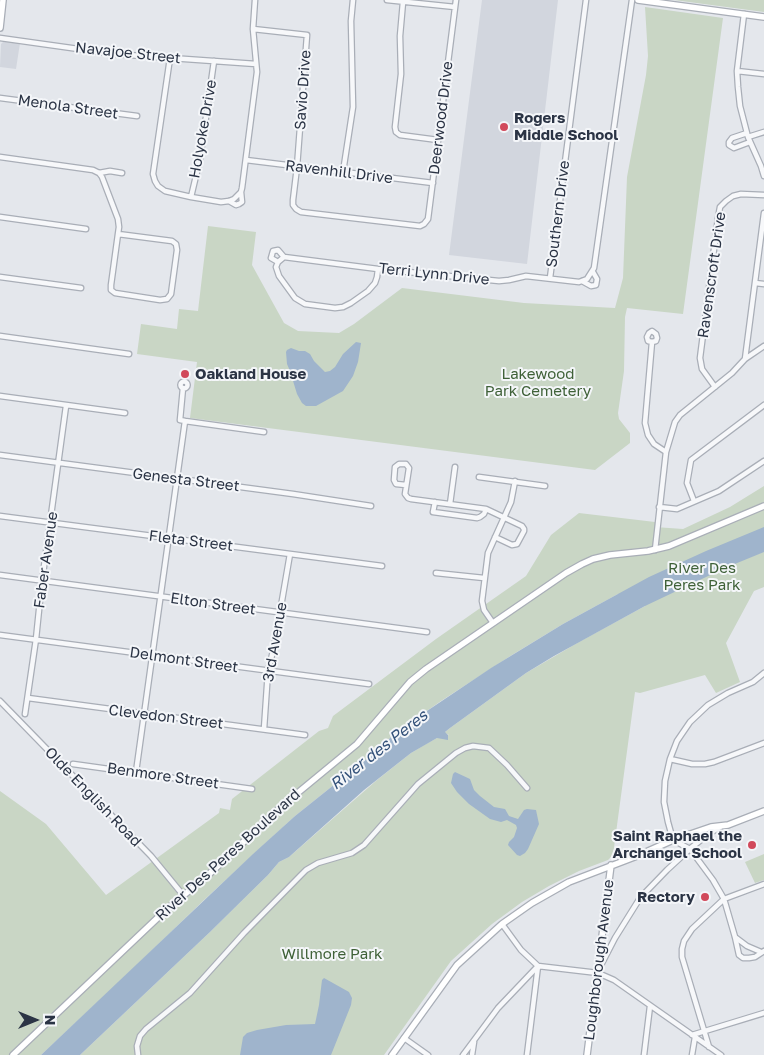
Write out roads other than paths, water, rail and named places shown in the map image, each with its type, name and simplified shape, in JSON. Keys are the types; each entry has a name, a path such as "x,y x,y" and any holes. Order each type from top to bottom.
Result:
{"main road":[{"path":"0,28 3,0"},
{"path":"638,0 764,17"},
{"name":"River Des Peres Boulevard","path":"13,1055 162,912 207,876 303,788 357,744 415,678 426,669 582,564 600,557 655,550 679,543 764,506"},
{"path":"392,1055 457,965 502,924 532,903 569,882 673,840 711,827 728,825 764,811"},
{"name":"Loughborough Avenue","path":"588,1055 611,866"}],"street":[{"path":"170,58 153,174 154,181 165,190 191,197 221,202 234,199 241,192 257,72 253,28 255,0"},
{"path":"343,172 352,108 351,21 353,0"},
{"path":"387,0 455,8"},
{"name":"Deerwood Drive","path":"415,227 424,224 428,218 456,0"},
{"name":"Southern Drive","path":"550,278 586,0"},
{"name":"Terri Lynn Drive","path":"278,262 271,258 274,251 278,250 284,257 378,269 499,281 526,276 582,281 591,286 596,285 597,279 593,272 632,0"},
{"path":"402,2 400,36 401,74 396,132 400,135 438,140"},
{"path":"744,14 738,71 740,106 748,137 764,176"},
{"name":"Savio Drive","path":"253,28 307,35 293,200 293,205 296,209 301,212 415,227"},
{"name":"Navajoe Street","path":"0,38 114,54 256,64"},
{"name":"Holyoke Drive","path":"191,197 200,159 214,61"},
{"path":"738,71 764,74"},
{"name":"Menola Street","path":"0,98 137,116"},
{"path":"748,137 764,132"},
{"path":"0,158 99,172 122,172"},
{"name":"Ravenhill Drive","path":"246,160 432,184"},
{"path":"99,172 118,219 119,227 118,234 111,285 111,290 115,293 160,300 166,299 171,294 177,250 176,244 172,241 118,234"},
{"name":"Ravenscroft Drive","path":"715,387 702,369 700,358 720,207 733,196 741,194 764,195"},
{"path":"745,359 764,213"},
{"path":"0,217 86,229"},
{"path":"284,257 278,262 276,267 279,276 295,298 305,304 335,308 344,307 368,291 377,277 378,269"},
{"path":"582,281 593,272"},
{"path":"0,277 82,288"},
{"path":"755,283 764,284"},
{"path":"0,336 129,354"},
{"path":"652,342 645,423 648,434 654,444 666,452"},
{"path":"655,550 666,452 676,422 680,415 732,373 745,359 764,346"},
{"path":"183,388 180,420 264,432"},
{"path":"0,396 125,413"},
{"path":"694,501 687,483 691,460 764,405"},
{"name":"Faber Avenue","path":"25,714 66,406"},
{"path":"136,772 185,421"},
{"name":"Genesta Street","path":"0,455 371,506"},
{"path":"660,507 677,509 719,491 764,461"},
{"path":"406,485 396,484 394,480 396,467 399,464 406,464 409,468 405,494 408,498 486,509 524,528 517,544 512,544 495,537"},
{"path":"450,504 455,467"},
{"path":"479,477 545,486"},
{"path":"493,623 484,610 482,601 484,578 488,553 511,502 515,481"},
{"path":"435,502 433,512 477,518 484,514 486,509"},
{"name":"Fleta Street","path":"0,516 382,566"},
{"name":"3rd Avenue","path":"264,730 268,671 290,554"},
{"path":"436,573 484,578"},
{"name":"Elton Street","path":"0,575 427,632"},
{"name":"Delmont Street","path":"0,635 369,684"},
{"path":"762,951 755,957 743,958 739,955 724,899 690,849 673,840 664,802 665,781 670,759 677,741 690,722 708,705 728,693 753,682 764,673"},
{"name":"Clevedon Street","path":"28,698 305,735"},
{"name":"Olde English Road","path":"0,701 151,856 183,895"},
{"path":"670,759 692,764 704,764 764,743"},
{"path":"138,1055 137,1046 140,1036 146,1028 190,993 300,875 318,863 352,853 364,845 418,784 456,753 473,746 489,748 527,788"},
{"name":"Benmore Street","path":"73,764 252,788"},
{"path":"598,973 615,938 640,898 690,849 720,827"},
{"path":"709,1047 682,957 684,941 692,929 724,899 764,884"},
{"path":"502,924 521,950 538,966 598,973 614,980 721,1055"},
{"path":"735,937 747,946 762,951"},
{"path":"463,1055 498,1008 538,966"},
{"path":"528,1055 538,966"},
{"path":"644,1055 650,1006"},
{"path":"693,1036 764,1013"},
{"path":"692,1055 693,1036"},
{"path":"404,1038 428,1055"},
{"path":"472,1055 474,1039"}],"water":[{"path":"356,342 361,343 358,362 353,376 343,391 316,406 306,406 302,403 287,364 287,350 291,348 305,351 310,354 325,372 335,367 343,354"},
{"name":"River des Peres","path":"764,527 764,552 725,568 645,606 554,656 526,673 450,728 445,732 448,735 448,740 437,738 411,753 364,790 289,857 279,862 210,932 80,1055 41,1055 253,854 295,816 380,748 394,734 491,668 563,624 649,577"},
{"path":"455,772 470,779 474,790 480,796 494,807 505,809 509,816 518,819 524,810 536,810 539,824 525,853 520,856 517,855 508,845 514,837 516,825 507,820 501,822 490,819 469,804 457,792 451,783"},
{"path":"324,978 349,992 352,998 331,1055 240,1055 243,1037 247,1033 286,1025 315,1024 322,980"}],"place":[{"name":"Rogers Middle School","path":"504,127"},
{"name":"Oakland House","path":"185,374"},
{"name":"Saint Raphael the Archangel School","path":"752,845"},
{"name":"Rectory","path":"705,897"}],"park label":[{"name":"Lakewood Park Cemetery","path":"538,382"},
{"name":"River Des Peres Park","path":"702,576"},
{"name":"Willmore Park","path":"332,954"}]}
